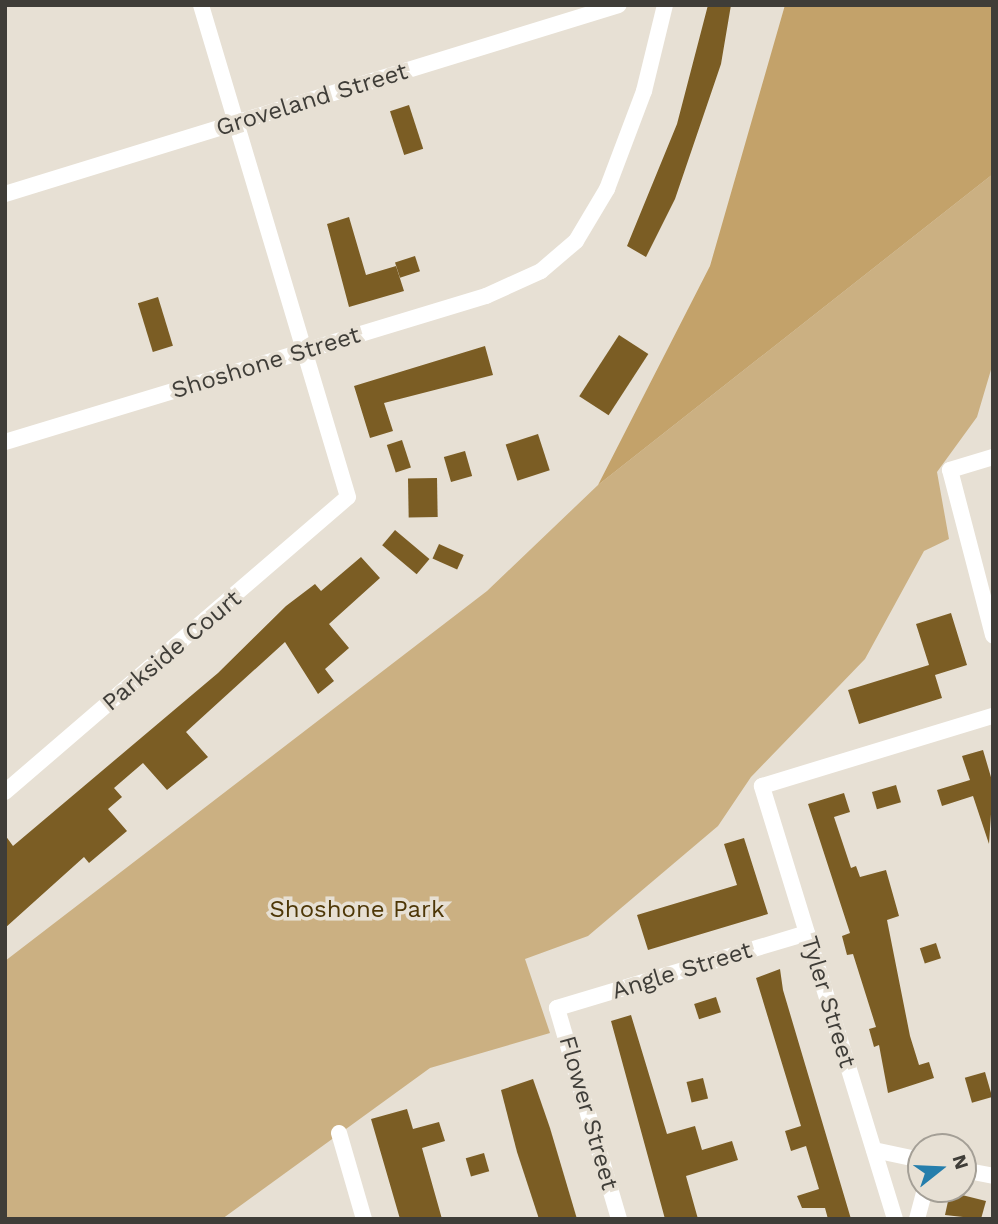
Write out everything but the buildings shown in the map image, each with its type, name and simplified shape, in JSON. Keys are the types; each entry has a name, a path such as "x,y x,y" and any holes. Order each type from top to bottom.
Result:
{"street":[{"path":"201,5 307,351"},
{"name":"Groveland Street","path":"5,194 619,5"},
{"name":"Shoshone Street","path":"5,442 307,351 524,281 576,241 607,189 644,92 665,5"},
{"name":"Parkside Court","path":"5,792 338,510 348,488 307,351"},
{"path":"993,457 950,470 993,635"},
{"name":"Tyler Street","path":"895,1219 762,786 993,716"},
{"name":"Angle Street","path":"557,1008 807,933"},
{"name":"Flower Street","path":"557,1008 619,1219"},
{"path":"339,1133 364,1219"},
{"path":"874,1150 907,1157"}],"green space":[{"name":"Shoshone Park","path":"993,174 993,363 977,417 937,472 949,539 924,551 865,659 751,777 718,826 588,936 525,959 550,1033 430,1068 222,1219 5,1219 5,961 487,591 598,485"}],"shaded area":[{"path":"785,5 993,5 993,174 598,485 710,266"}]}
